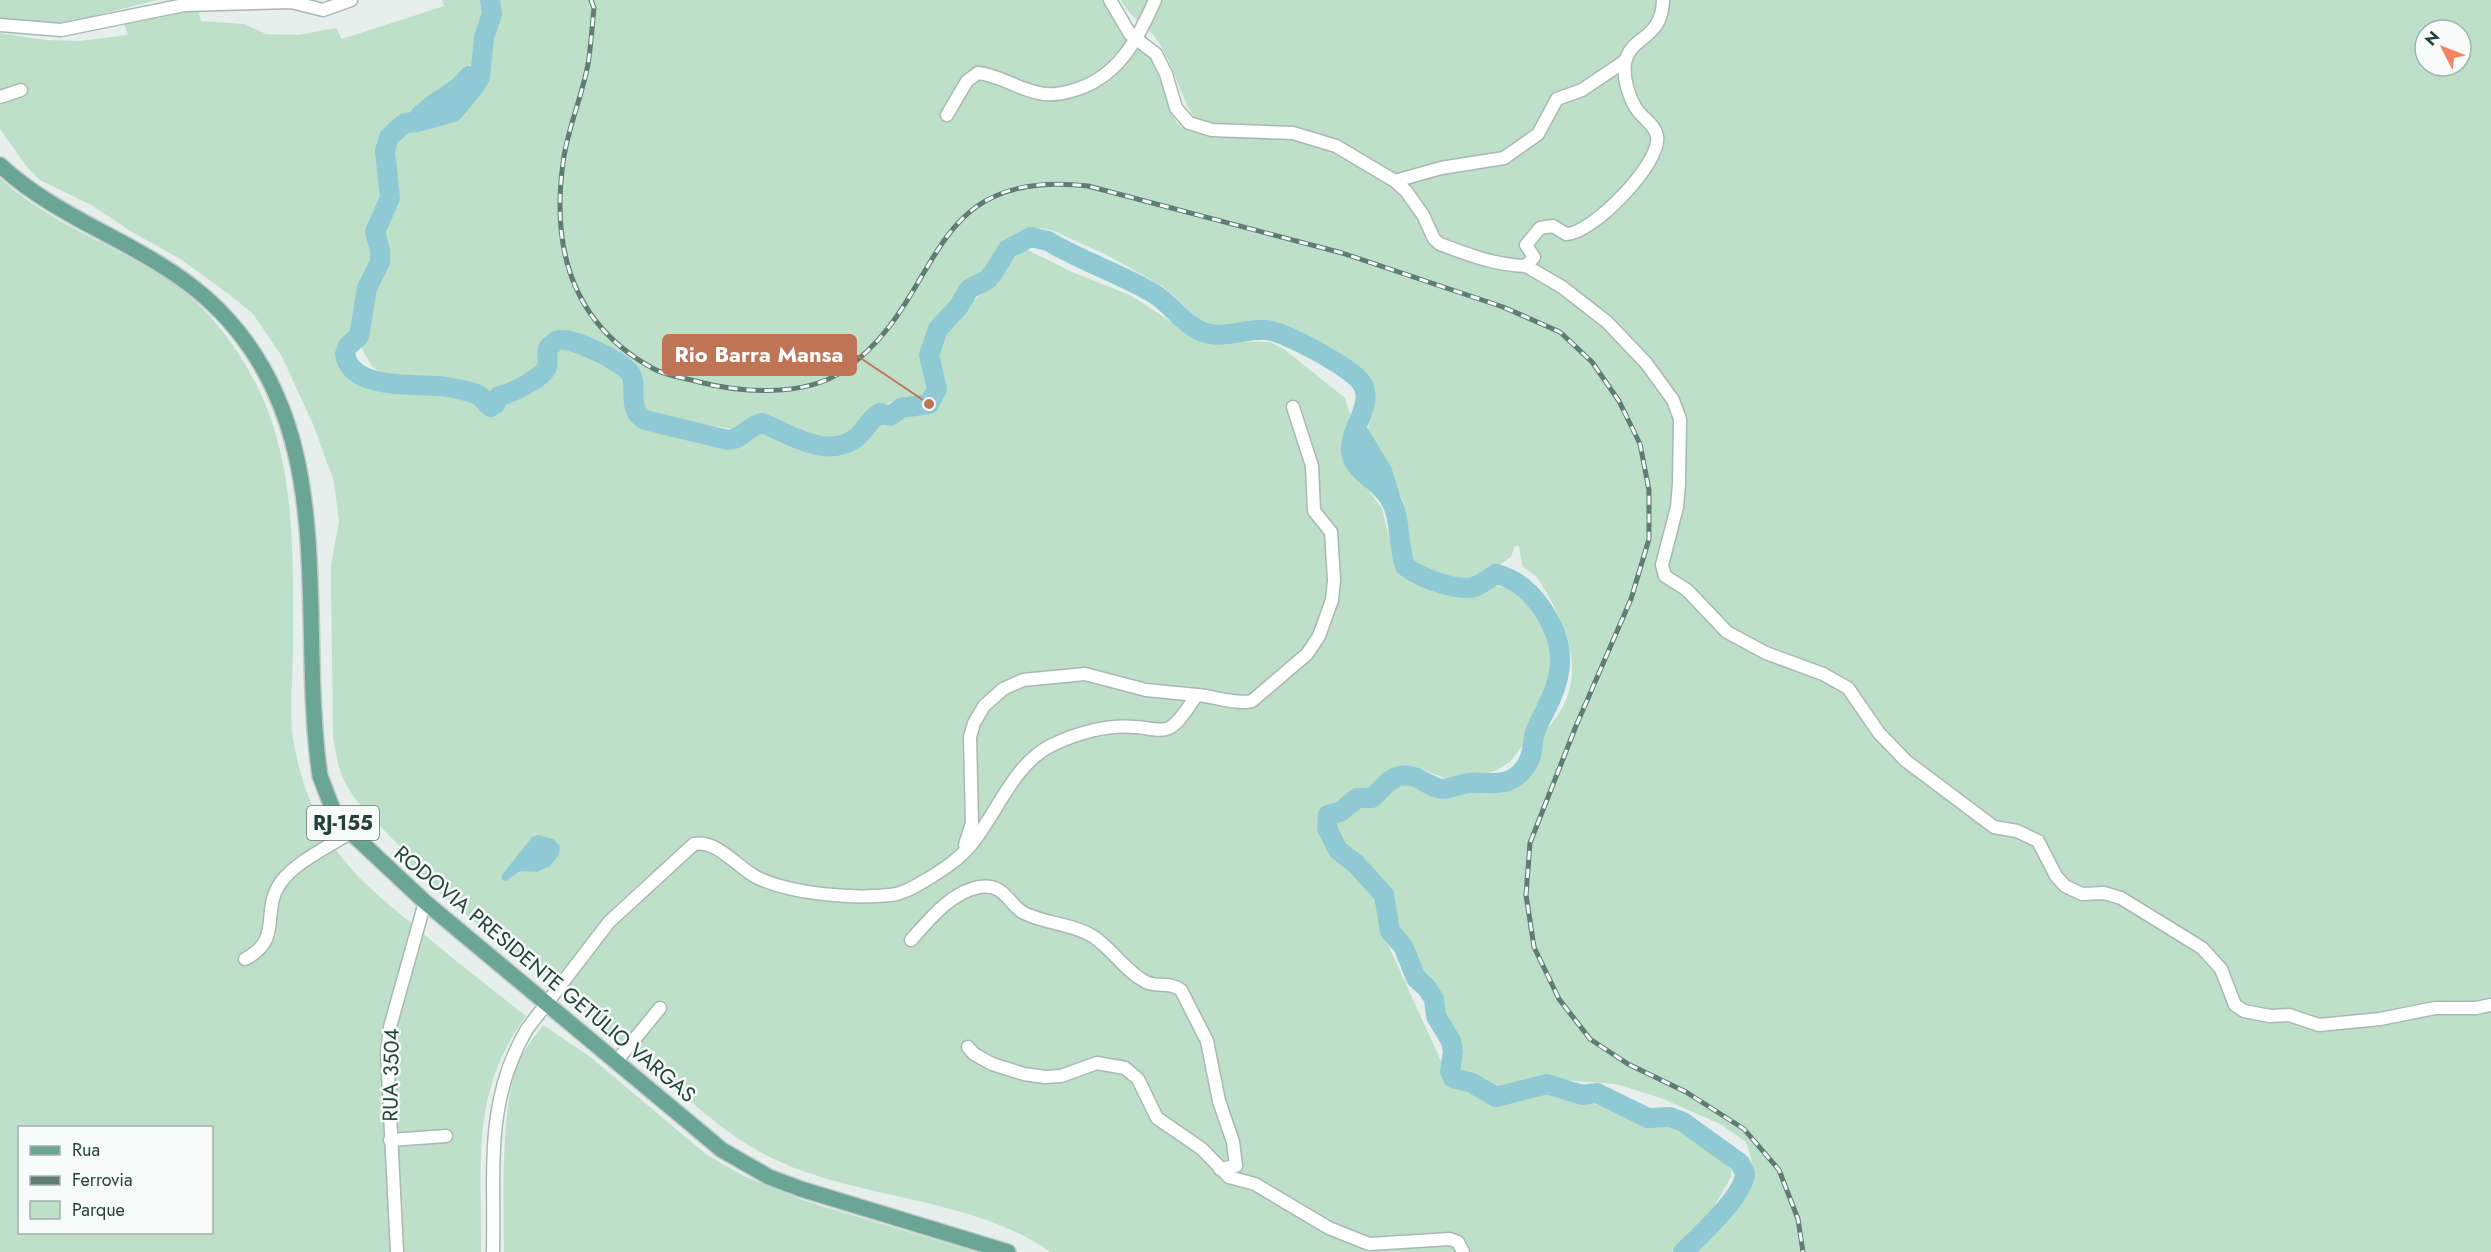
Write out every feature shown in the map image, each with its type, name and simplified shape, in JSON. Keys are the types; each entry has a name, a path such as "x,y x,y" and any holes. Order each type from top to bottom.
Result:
{"main road":[{"name":"RODOVIA PRESIDENTE GETÚLIO VARGAS","path":"0,165 22,185 55,207 162,266 204,296 238,333 267,376 291,432 304,488 320,776 333,810 350,833 425,902 547,1003 615,1063 722,1150 769,1177 829,1198 1008,1252"}],"street":[{"path":"0,25 61,30 175,6 291,2 323,10 351,0"},
{"path":"1110,0 1125,27 1156,54 1166,74 1176,108 1189,123 1212,130 1267,130 1314,138 1336,146 1395,181 1416,204 1434,239 1440,244 1498,265 1526,266 1562,287 1607,322 1646,363 1673,400 1680,419 1677,507 1662,566 1665,576 1687,590 1727,632 1743,642 1824,674 1848,688 1891,748 2000,831 2017,831 2038,841 2056,876 2073,892 2104,893 2121,898 2202,948 2221,969 2235,1005 2244,1011 2270,1016 2289,1015 2319,1025 2380,1019 2435,1008 2476,1008 2491,1005"},
{"path":"947,115 967,81 978,73 996,76 1039,93 1056,95 1085,87 1104,76 1121,62 1155,0"},
{"path":"1395,181 1441,168 1504,158 1538,134 1557,99 1582,90 1625,61 1634,47 1658,25 1662,15 1663,0"},
{"path":"1526,266 1534,258 1527,249 1527,241 1540,228 1553,226 1566,234 1580,231 1623,197 1654,157 1657,137 1630,96 1624,72 1625,61"},
{"path":"0,97 21,90"},
{"path":"961,854 972,823 970,737 974,723 984,706 1003,689 1023,680 1077,674 1146,690 1219,696 1242,702 1257,698 1307,654 1326,619 1334,580 1331,532 1314,511 1312,466 1293,407"},
{"path":"493,1252 495,1118 507,1067 517,1046 609,922 694,844 709,845 755,876 772,883 837,895 892,895 922,883 961,854 978,836 1021,771 1032,758 1050,746 1094,730 1114,727 1166,729 1176,723 1197,695"},
{"path":"245,959 260,949 270,935 272,905 280,884 294,869 350,833"},
{"path":"911,940 937,912 958,896 981,887 990,888 1010,897 1022,912 1092,936 1147,982 1165,983 1181,990 1207,1041 1219,1101 1233,1142 1236,1166 1221,1169"},
{"name":"RUA 3504","path":"397,1252 387,1053 390,1027 425,902"},
{"path":"615,1063 660,1008"},
{"path":"969,1047 974,1054 992,1064 1024,1074 1045,1077 1061,1077 1097,1063 1125,1068 1138,1079 1157,1118 1202,1149 1229,1177 1255,1184 1329,1228 1369,1244 1450,1239 1458,1242 1463,1252"},
{"path":"390,1140 446,1136"}],"green space":[{"path":"0,0 157,0 56,26 0,23"},
{"path":"442,0 485,0 485,13 477,36 475,57 470,66 458,81 429,98 412,116 392,127 379,146 386,196 370,231 374,260 360,287 356,324 339,353 339,358 351,374 371,385 469,396 491,411 503,400 546,378 552,365 554,348 560,344 568,345 593,354 623,374 629,403 634,414 643,424 653,428 694,438 735,443 761,428 811,449 824,452 837,451 849,448 862,440 879,422 900,415 929,414 936,408 945,389 937,356 941,338 962,311 997,280 1014,259 1028,250 1072,272 1130,295 1193,336 1214,341 1270,342 1284,349 1345,398 1350,414 1343,453 1355,474 1382,508 1396,567 1412,583 1425,588 1467,596 1495,586 1512,588 1519,593 1544,630 1549,642 1552,675 1534,712 1527,740 1510,762 1484,775 1444,778 1421,769 1399,772 1370,790 1349,794 1325,810 1318,827 1337,860 1363,881 1376,898 1387,942 1450,1081 1494,1102 1526,1095 1550,1094 1603,1106 1648,1125 1670,1127 1699,1142 1722,1158 1732,1171 1731,1177 1707,1219 1672,1252 1050,1252 1019,1233 984,1219 833,1181 797,1169 764,1154 705,1113 418,876 401,848 364,810 351,793 339,767 333,738 331,565 339,522 334,481 313,424 281,355 253,314 231,296 182,260 132,232 93,206 40,180 27,167 0,129 0,33 45,40 79,41 128,35 122,18 198,9 201,21 244,24 266,34 298,35 336,28 342,39 444,6"},
{"path":"499,0 1104,0 1137,38 1154,62 1172,116 1188,130 1201,134 1160,45 1151,32 1128,11 1121,0 2491,0 2491,1252 1694,1252 1727,1217 1748,1187 1752,1169 1746,1142 1720,1124 1661,1098 1616,1084 1561,1080 1498,1090 1463,1073 1459,1068 1450,1028 1440,1014 1435,991 1416,967 1398,933 1392,910 1391,893 1360,860 1343,851 1331,826 1334,818 1344,815 1352,804 1371,804 1381,799 1400,780 1415,782 1438,793 1472,785 1499,789 1520,779 1541,754 1541,735 1557,716 1567,697 1572,678 1571,658 1560,619 1539,580 1522,565 1519,546 1515,546 1511,557 1480,579 1473,581 1453,581 1411,566 1404,549 1404,504 1368,432 1373,388 1349,359 1334,349 1267,326 1231,331 1209,328 1162,286 1107,255 1054,231 1041,228 1005,239 989,266 966,282 933,324 925,351 930,384 922,398 891,402 843,439 835,441 817,440 787,423 770,419 756,419 732,429 650,414 640,406 638,401 637,373 632,365 610,348 582,337 569,335 558,336 550,341 543,353 543,366 539,370 492,396 466,385 387,378 372,366 361,347 368,315 368,297 384,260 384,232 393,206 395,184 391,144 402,130 416,129 454,118 480,89 488,71 489,55 500,19"},
{"path":"0,178 38,208 165,278 192,298 228,338 255,382 269,413 279,445 290,511 293,578 292,731 300,772 315,813 344,861 363,881 435,943 526,1016 508,1044 495,1072 487,1101 481,1158 481,1252 0,1252"},
{"path":"543,1025 589,1056 707,1155 744,1176 802,1200 976,1252 504,1252 504,1150 509,1096 522,1055"}],"water":[{"path":"538,835 553,839 560,846 559,855 550,866 537,872 520,871 506,881 502,880 502,875 532,837"}],"waterway":[{"path":"490,0 492,14 484,37 480,77 474,87 453,112 405,123 389,137 385,151 390,198 375,232 380,250 380,262 367,288 359,336 348,346 345,354 350,366 359,374 370,379 384,383 438,386 461,390 477,394 491,407 499,396 518,389 539,376 547,367 548,348 554,342 565,340 597,351 625,368 632,378 635,409 645,420 728,440 737,438 753,426 762,423 807,442 818,445 842,445 857,437 880,413 890,416 901,408 929,404 937,389 929,355 938,329 959,306 969,289 987,280 1008,249 1031,237 1048,241 1141,286 1160,298 1196,329 1218,335 1258,330 1275,332 1331,359 1361,382 1365,390 1364,407 1351,443 1351,451 1356,465 1384,490 1392,504 1405,566 1426,578 1460,588 1475,587 1496,574 1514,581 1536,600 1551,624 1559,647 1560,668 1555,690 1535,733 1530,759 1520,774 1500,783 1469,783 1442,789 1415,777 1406,775 1396,777 1372,798 1357,798 1340,812 1328,815 1327,828 1338,850 1356,864 1384,895 1390,931 1403,946 1416,978 1427,988 1434,999 1436,1016 1451,1041 1453,1052 1450,1071 1453,1078 1472,1083 1496,1097 1547,1084 1582,1095 1597,1093 1648,1118 1670,1117 1683,1122 1740,1163 1745,1173 1737,1192 1720,1215 1683,1252"},
{"path":"415,122 428,108 457,89 469,76"},
{"path":"1357,430 1382,471 1390,497"}],"railway":[{"path":"591,0 594,8 588,64 563,163 560,195 565,255 586,308 604,331 626,351 654,369 665,373 716,386 753,390 792,389 828,379 843,371 876,342 901,309 941,245 964,217 993,197 1033,186 1088,186 1342,253 1503,307 1560,332 1592,362 1619,401 1640,444 1649,490 1649,539 1631,599 1576,726 1530,843 1526,895 1534,947 1559,999 1590,1039 1628,1064 1686,1092 1744,1129 1779,1170 1798,1219 1803,1252"}],"place":[{"name":"Rio Barra Mansa","path":"929,404"}]}
